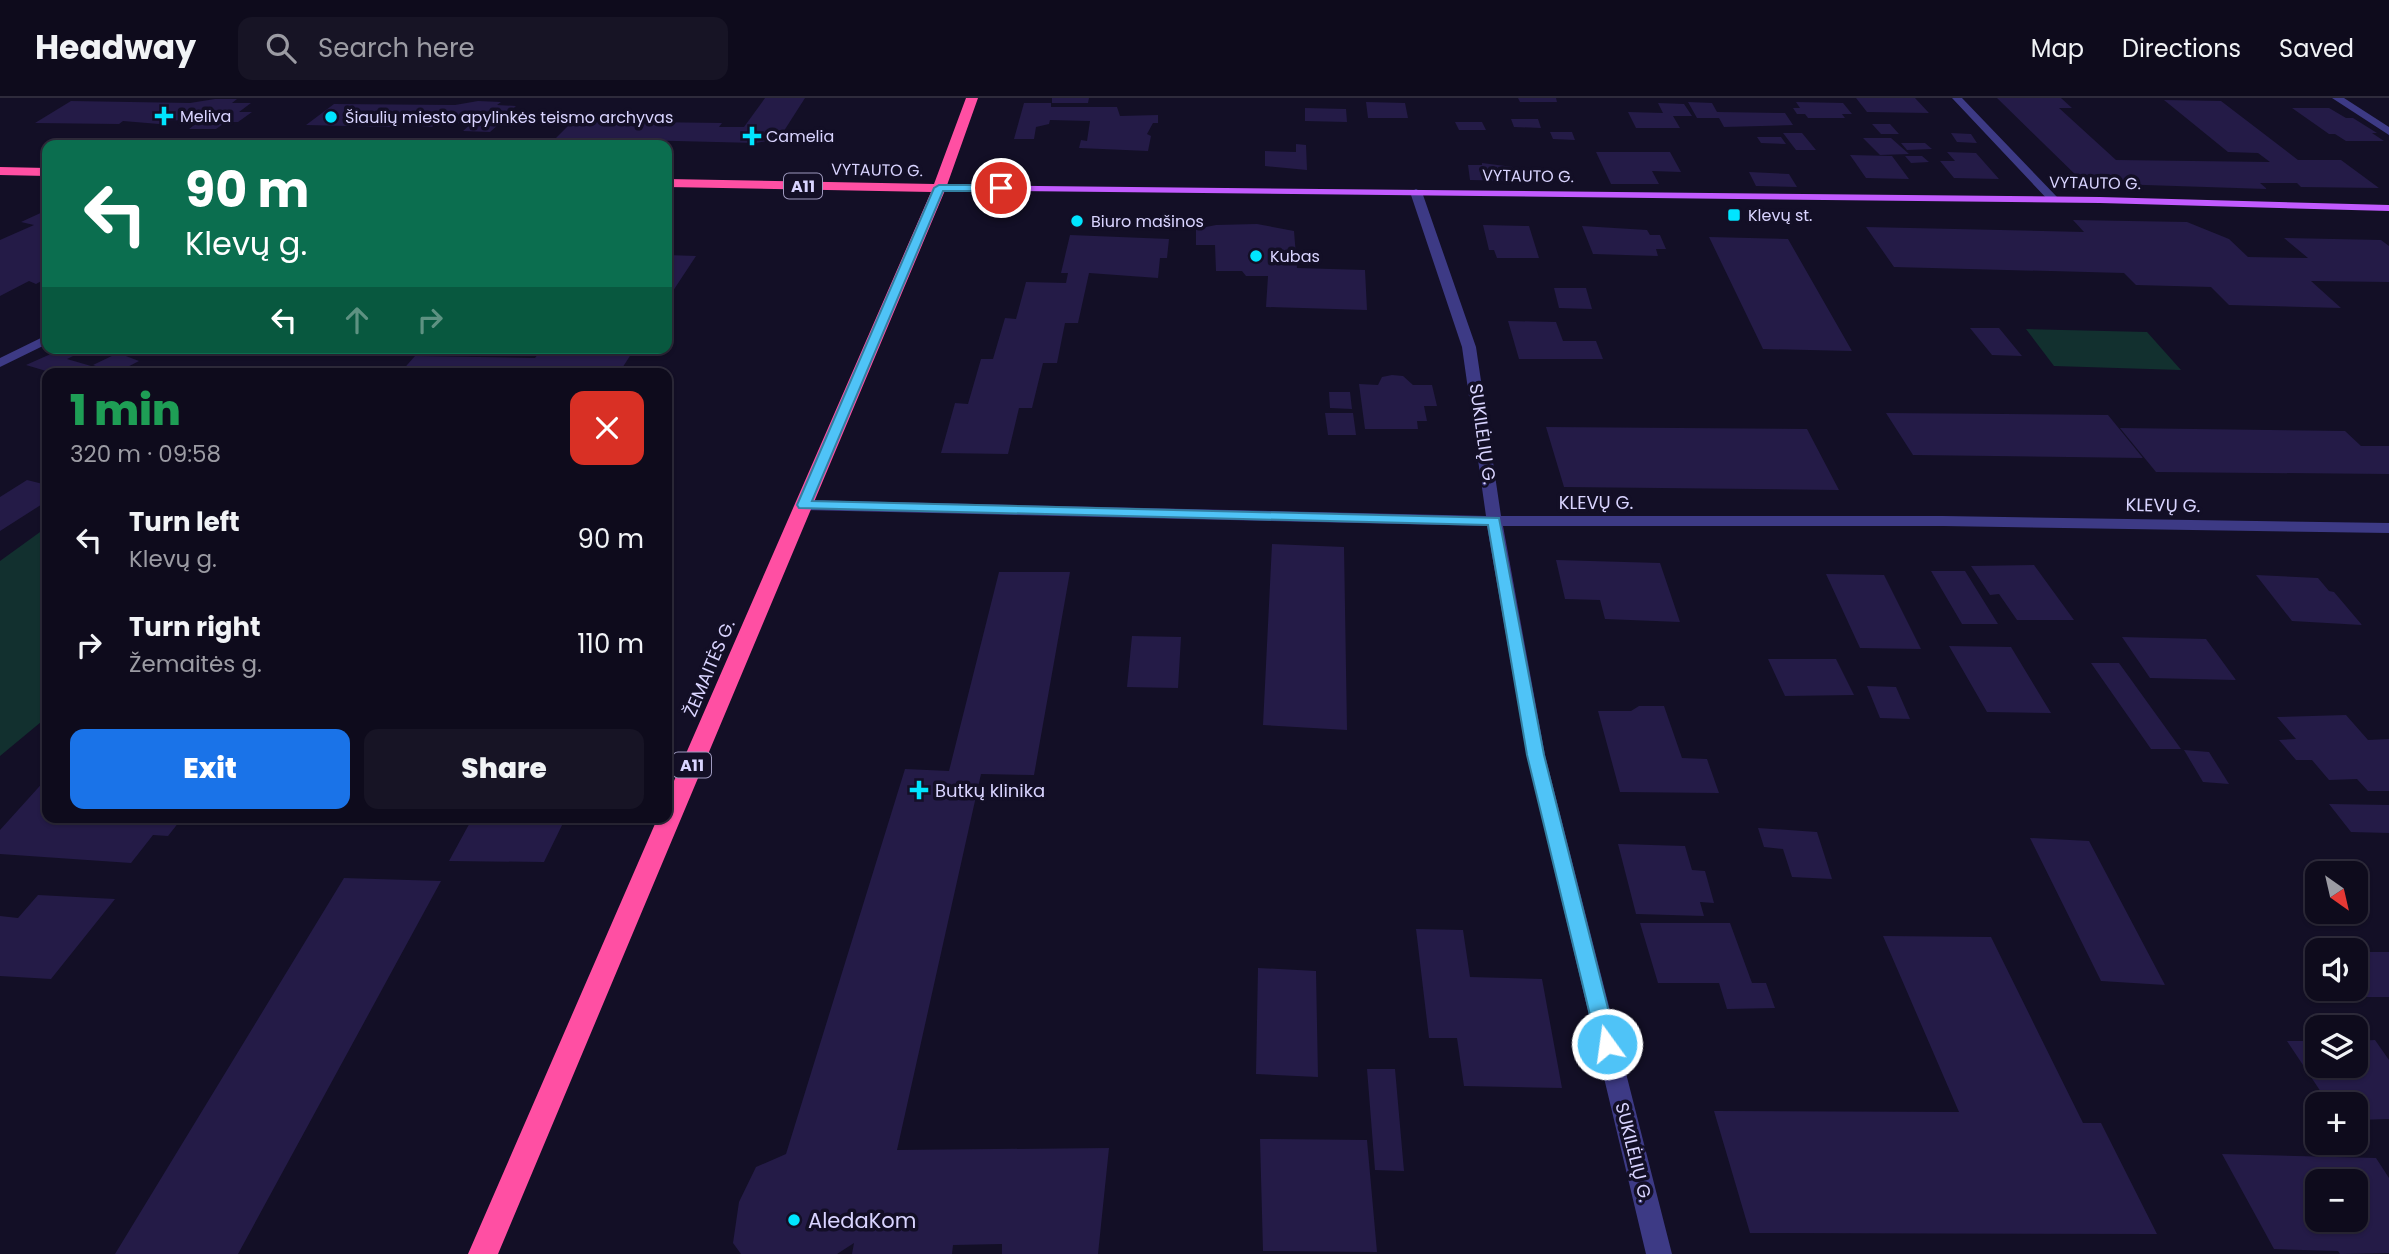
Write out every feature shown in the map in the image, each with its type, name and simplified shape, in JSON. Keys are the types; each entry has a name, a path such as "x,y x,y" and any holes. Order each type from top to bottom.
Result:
{"highway":[{"name":"ŽEMAITĖS G.","path":"672,813 939,188 972,98"},
{"path":"0,171 42,172"},
{"name":"VYTAUTO G.","path":"672,183 939,188"},
{"name":"ŽEMAITĖS G.","path":"483,1254 668,823"}],"main road":[{"name":"VYTAUTO G.","path":"939,188 2054,200 2389,208"}],"street":[{"path":"1956,98 2054,200"},
{"path":"2337,98 2389,132"},
{"name":"SUKILĖLIŲ G.","path":"1416,192 1469,347 1494,521 1536,755 1659,1254"},
{"path":"0,363 42,342"},
{"name":"KLEVŲ G.","path":"804,505 1494,521 1942,521 2389,528"}],"green space":[{"path":"2026,329 2147,332 2181,370 2054,366"},
{"path":"42,531 42,721 0,756 0,561"}],"building":[{"path":"765,98 805,98 782,134 772,140 756,143 556,138 573,121 722,123 719,127 744,127"},
{"path":"1052,98 1089,98 1088,103 1052,103"},
{"path":"1518,98 1556,98 1557,102 1520,102"},
{"path":"1856,98 1915,98 1929,113 1867,112"},
{"path":"1997,98 2061,98 2072,108 2059,108 2116,160 2270,162 2258,153 2228,152 2164,100 2221,101 2298,160 2341,160 2379,188 2301,187 2297,183 2260,183 2267,189 2084,183"},
{"path":"237,99 232,103 251,103 239,112 252,112 238,122 226,122 216,129 189,129 202,119 164,121 159,124 123,121 119,124 35,123 71,101 190,103"},
{"path":"478,101 516,106 507,114 520,114 510,125 498,125 490,132 463,131 473,122 435,124 432,127 394,124 391,127 306,125 334,104 455,105"},
{"path":"1366,102 1405,103 1408,118 1368,118"},
{"path":"1688,102 1712,103 1717,112 1785,113 1793,125 1724,127 1719,118 1697,118"},
{"path":"1796,102 1843,103 1852,114 1842,114 1845,118 1808,118 1805,114 1797,114 1793,108 1800,108"},
{"path":"1024,103 1051,103 1051,107 1117,107 1120,116 1158,115 1158,123 1153,123 1147,134 1151,136 1148,151 1079,148 1081,140 1087,141 1090,121 1050,120 1049,124 1036,127 1034,139 1014,139"},
{"path":"1658,103 1684,104 1692,116 1673,116 1680,128 1636,128 1628,112 1663,113"},
{"path":"1305,108 1346,109 1347,122 1305,121"},
{"path":"2292,108 2329,108 2346,118 2353,118 2377,133 2372,133 2384,141 2346,141 2335,134 2329,134"},
{"path":"1511,119 1538,119 1541,128 1514,127"},
{"path":"1455,122 1482,122 1486,130 1459,130"},
{"path":"1872,124 1890,124 1899,134 1881,134"},
{"path":"1550,132 1572,132 1575,140 1553,139"},
{"path":"1783,133 1802,133 1816,150 1796,150"},
{"path":"1951,133 1971,134 1977,143 1957,142"},
{"path":"1757,137 1781,137 1786,144 1761,143"},
{"path":"1863,138 1891,138 1909,154 1880,155"},
{"path":"1901,143 1925,143 1932,149 1907,150"},
{"path":"1296,144 1306,145 1307,170 1265,166 1265,151 1296,152"},
{"path":"1596,152 1670,152 1681,172 1652,171 1659,184 1611,184"},
{"path":"1947,152 1976,153 1999,179 1954,178 1940,161 1955,161"},
{"path":"1850,155 1892,156 1909,179 1866,178"},
{"path":"1905,156 1922,156 1929,162 1911,163"},
{"path":"1482,163 1513,167 1516,181 1470,180 1468,165"},
{"path":"1749,172 1789,174 1797,187 1756,186"},
{"path":"42,212 42,281 36,284 29,281 0,296 0,240 34,225 21,222"},
{"path":"2073,220 2187,222 2229,239 2248,257 2308,258 2284,238 2381,240 2389,246 2389,282 2311,281 2341,308 2229,305 2211,287 2136,285 2124,273 1894,267 1866,227 2084,232"},
{"path":"1257,224 1294,231 1297,268 1365,270 1367,310 1266,307 1268,276 1246,276 1242,271 1216,271 1215,245 1196,245 1196,229 1216,225"},
{"path":"1483,225 1529,226 1539,258 1497,258 1494,250 1489,250"},
{"path":"1582,226 1647,230 1650,235 1660,235 1666,249 1656,249 1658,256 1593,254"},
{"path":"1070,235 1169,239 1167,258 1160,258 1158,278 1089,273 1078,323 1065,323 1057,363 1043,363 1032,408 1019,408 1008,454 941,453 955,403 968,404 981,359 993,359 1005,318 1016,319 1026,282 1066,283 1068,273 1061,273"},
{"path":"1709,237 1788,239 1852,351 1763,349"},
{"path":"672,255 696,256 672,292"},
{"path":"1554,288 1586,288 1592,309 1559,308"},
{"path":"1508,321 1556,322 1563,341 1596,341 1603,359 1519,359"},
{"path":"1970,328 1999,328 2022,356 1992,355"},
{"path":"51,354 77,354 67,359 91,366 42,370 26,365"},
{"path":"116,354 139,361 126,368 102,368 93,365"},
{"path":"538,354 631,354 622,368 404,368 415,356 535,358"},
{"path":"1403,376 1413,385 1432,385 1437,406 1424,406 1427,421 1417,421 1418,429 1365,429 1359,384 1378,385 1382,377"},
{"path":"1329,392 1350,392 1352,409 1330,408"},
{"path":"1325,413 1353,413 1356,435 1328,435"},
{"path":"1886,413 2108,415 2143,458 1913,455"},
{"path":"1546,427 1807,429 1839,490 1564,487"},
{"path":"2120,428 2345,431 2361,446 2389,446 2389,474 2156,472"},
{"path":"27,480 42,484 42,504 0,531 0,497"},
{"path":"1272,544 1344,547 1347,730 1263,725"},
{"path":"1556,560 1660,563 1680,622 1605,619 1600,600 1565,599"},
{"path":"2034,565 2074,620 2017,620 1999,594 1990,595 1971,566"},
{"path":"1931,571 1965,571 1998,624 1962,624"},
{"path":"999,572 1070,572 1034,775 981,774 897,1150 1109,1148 1098,1254 1002,1254 1002,1244 953,1245 952,1254 852,1254 854,1243 837,1254 741,1254 733,1243 739,1202 756,1167 786,1154 905,769 949,771"},
{"path":"1826,574 1884,575 1921,649 1860,648"},
{"path":"2256,575 2318,578 2329,591 2334,592 2362,625 2292,621"},
{"path":"1132,636 1181,637 1178,688 1127,687"},
{"path":"2122,637 2206,639 2236,680 2150,678"},
{"path":"1949,646 2011,647 2051,713 1987,712"},
{"path":"1768,659 1836,659 1854,695 1785,696"},
{"path":"2091,663 2119,663 2181,749 2151,749"},
{"path":"1867,686 1896,687 1910,719 1880,718"},
{"path":"1639,706 1664,706 1682,758 1707,759 1719,793 1620,792 1598,711 1631,711"},
{"path":"2346,715 2368,740 2389,739 2389,791 2368,791 2357,779 2329,780 2312,760 2296,760 2279,740 2296,739 2277,717"},
{"path":"2184,750 2209,752 2229,784 2203,782"},
{"path":"42,784 42,823 178,823 168,836 153,835 131,863 0,854 0,830"},
{"path":"2329,804 2389,805 2389,833 2351,832"},
{"path":"470,823 563,823 544,862 449,861"},
{"path":"1758,828 1817,832 1832,879 1792,877 1783,849 1764,847"},
{"path":"2030,838 2089,841 2165,985 2101,981"},
{"path":"1618,844 1685,846 1692,870 1705,871 1714,903 1700,902 1704,916 1636,914"},
{"path":"344,878 441,881 238,1254 115,1254"},
{"path":"38,895 115,899 51,979 0,976 0,916 18,918"},
{"path":"1640,923 1730,923 1752,983 1766,983 1775,1008 1727,1009 1719,983 1658,983"},
{"path":"1416,929 1463,930 1470,977 1542,979 1562,1088 1464,1086 1457,1038 1429,1038"},
{"path":"1883,936 1991,937 2083,1123 2101,1123 2157,1234 1750,1233 1714,1111 1959,1112"},
{"path":"2368,952 2389,952 2389,997 2368,997"},
{"path":"1258,968 1316,971 1318,1077 1256,1074"},
{"path":"2368,1040 2375,1040 2389,1060 2389,1119 2368,1120 2368,1092 2321,1092 2312,1078 2368,1078"},
{"path":"2287,1041 2305,1041 2305,1068"},
{"path":"1367,1069 1395,1069 1404,1171 1375,1170"},
{"path":"1260,1139 1367,1140 1377,1252 1263,1251"},
{"path":"2222,1154 2376,1158 2389,1178 2389,1253 2340,1254 2338,1251 2274,1249"}],"place":[{"name":"Meliva","path":"164,116"},
{"name":"Šiaulių miesto apylinkės teismo archyvas","path":"331,117"},
{"name":"Camelia","path":"752,136"},
{"name":"Klevų st.","path":"1734,215"},
{"name":"Biuro mašinos","path":"1077,221"},
{"name":"Kubas","path":"1256,256"},
{"name":"Butkų klinika","path":"919,790"},
{"name":"AledaKom","path":"794,1220"}],"route":[{"path":"1001,188 939,188 804,505 1494,521 1536,755 1607,1044"}]}
